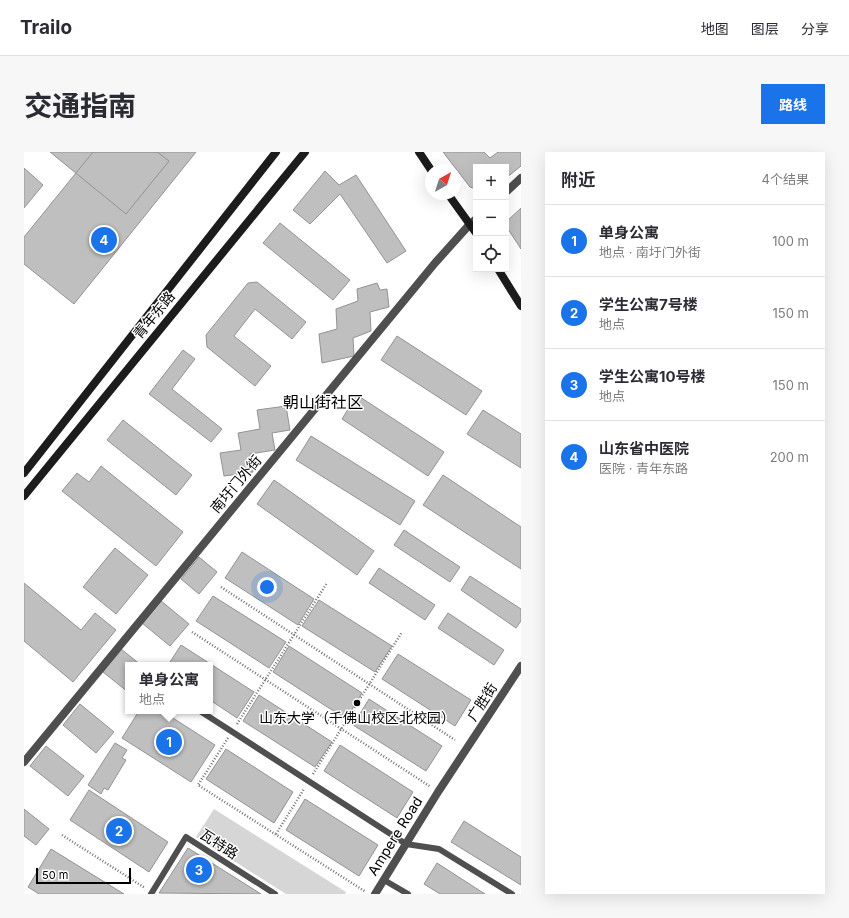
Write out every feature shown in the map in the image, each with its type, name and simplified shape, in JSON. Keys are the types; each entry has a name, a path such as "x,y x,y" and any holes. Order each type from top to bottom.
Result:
{"main road":[{"name":"青年东路","path":"24,473 276,152"},
{"name":"青年东路","path":"24,496 305,152"},
{"path":"419,152 427,164"},
{"path":"454,200 473,221"},
{"path":"500,272 521,306"}],"street":[{"path":"509,189 521,178"},
{"name":"南圩门外街","path":"24,762 435,263 473,221"},
{"name":"广胜街","path":"438,792 521,666"},
{"name":"Ampere Road","path":"375,894 438,792"}],"lane":[{"path":"205,714 406,844 439,849 512,894"},
{"name":"瓦特路","path":"151,893 186,837 275,894"},
{"path":"384,880 408,894"}],"path":[{"path":"327,583 198,785 369,894"},
{"path":"221,588 455,740"},
{"path":"192,632 265,681 438,792"},
{"path":"276,834 402,632"},
{"path":"62,835 151,893"}],"shaded area":[{"path":"214,809 346,892 345,894 286,894 196,837"}],"building":[{"path":"50,152 157,152 169,161 126,214"},
{"path":"93,152 196,152 74,304 24,264 24,237"},
{"path":"443,152 484,152 490,158 498,152 521,152 521,166 509,176 509,164 473,164 473,188 470,187 461,175 461,164 452,164"},
{"path":"24,168 43,185 24,208"},
{"path":"325,171 339,185 356,175 406,251 387,263 340,194 310,224 293,210"},
{"path":"521,208 521,249 509,231 509,219"},
{"path":"280,223 350,280 333,300 263,243"},
{"path":"257,282 306,322 292,339 255,309 234,336 271,366 255,386 207,347 206,335 248,283"},
{"path":"377,283 380,290 387,289 389,307 370,312 371,331 353,338 354,356 322,363 319,334 337,329 336,309 358,301 357,289"},
{"path":"397,336 482,391 466,415 381,360"},
{"path":"183,350 195,359 172,389 222,429 211,442 149,394"},
{"path":"357,395 444,452 428,476 342,419"},
{"path":"286,406 290,430 272,433 275,450 250,454 253,472 224,476 220,453 241,450 238,433 260,429 257,410"},
{"path":"483,410 521,434 521,468 467,434"},
{"path":"123,420 192,475 176,495 107,440"},
{"path":"311,436 415,501 400,525 296,460"},
{"path":"101,466 183,532 156,566 62,491 77,473 89,482"},
{"path":"443,475 521,527 521,569 423,505"},
{"path":"274,480 374,551 357,575 257,504"},
{"path":"404,530 460,567 450,582 394,545"},
{"path":"115,548 148,575 116,614 83,587"},
{"path":"242,552 314,599 298,625 225,578"},
{"path":"199,557 217,572 199,594 181,579"},
{"path":"379,568 435,605 425,620 369,583"},
{"path":"470,576 521,609 521,621 516,628 461,590"},
{"path":"24,583 81,630 95,613 116,630 73,682 24,641"},
{"path":"213,596 286,642 269,668 196,621"},
{"path":"160,600 189,624 170,646 142,623"},
{"path":"319,600 392,646 375,672 302,626"},
{"path":"448,613 504,650 494,665 438,628"},
{"path":"181,645 207,662 170,662"},
{"path":"289,646 362,693 346,719 273,672"},
{"path":"121,649 137,662 125,662 125,690 103,672"},
{"path":"398,654 471,700 455,726 382,679"},
{"path":"213,666 254,692 237,718 213,702"},
{"path":"259,695 332,742 315,767 243,721"},
{"path":"369,699 442,746 426,771 353,725"},
{"path":"80,704 114,732 96,753 63,725"},
{"path":"137,714 167,714 215,745 191,782 122,738"},
{"path":"115,743 127,750 122,758 126,760 108,790 104,788 101,794 88,785"},
{"path":"340,745 413,792 397,818 324,771"},
{"path":"46,746 84,776 68,796 30,766"},
{"path":"226,749 293,792 274,823 206,779"},
{"path":"89,790 168,842 149,872 70,820"},
{"path":"305,799 378,845 359,876 286,830"},
{"path":"24,809 49,829 36,845 24,836"},
{"path":"464,821 521,857 521,885 451,842"},
{"path":"188,848 261,894 159,893"},
{"path":"51,849 124,894 39,894 28,887"},
{"path":"437,863 485,894 440,894 424,884"}],"place":[{"name":"山东省中医院","path":"104,240"},
{"name":"山东大学（千佛山校区北校园）","path":"357,703"},
{"name":"单身公寓","path":"169,742"},
{"name":"学生公寓7号楼","path":"119,831"},
{"name":"学生公寓10号楼","path":"199,870"}],"district":[{"name":"朝山街社区","path":"323,402"}]}
